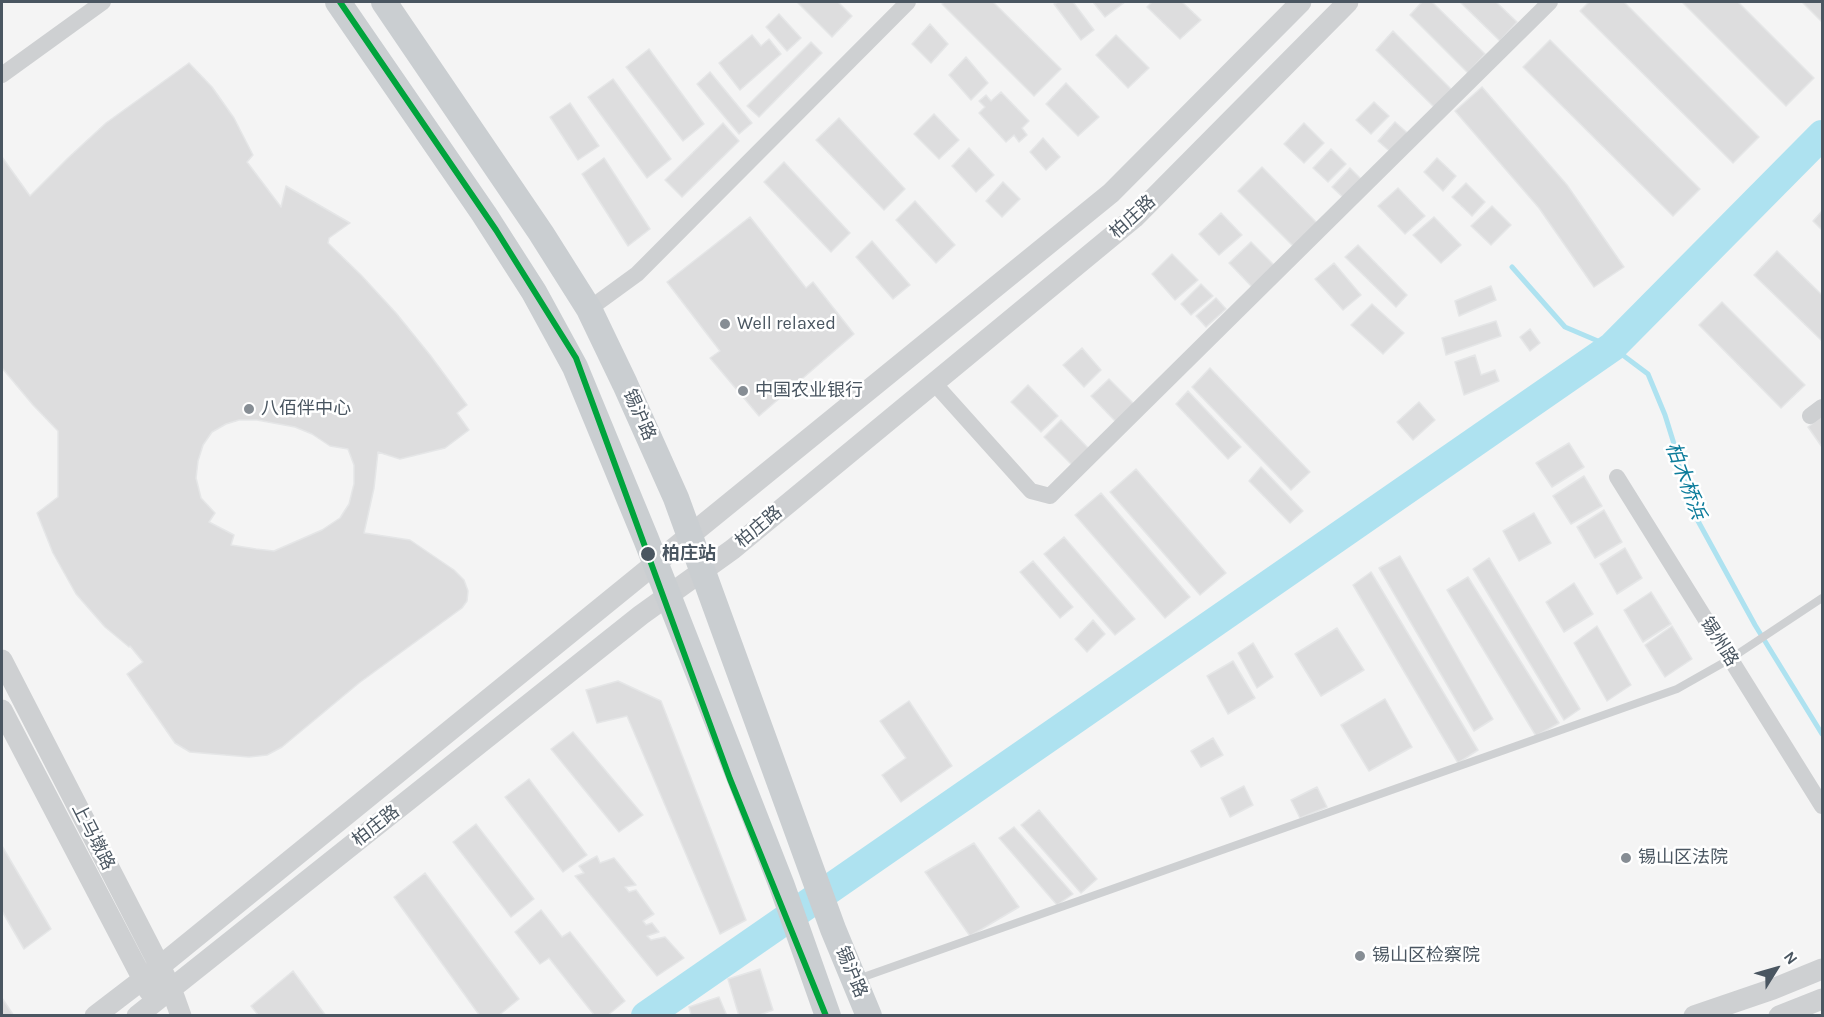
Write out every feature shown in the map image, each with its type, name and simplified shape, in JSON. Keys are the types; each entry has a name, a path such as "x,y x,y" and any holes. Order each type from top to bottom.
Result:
{"main road":[{"path":"338,2 484,214 534,292 575,367 656,564 782,886 828,1016"},
{"name":"锡沪路","path":"384,2 541,232 589,309 625,384 676,498 833,929 869,1016"}],"street":[{"path":"2,75 103,2"},
{"path":"589,309 637,274 908,2"},
{"name":"柏庄路","path":"95,1016 656,564 1111,193 1300,2"},
{"name":"柏庄路","path":"137,1016 161,1002 641,615 733,549 1134,218 1348,2"},
{"path":"934,383 1031,491 1050,496 1550,2"},
{"name":"锡州路","path":"1617,477 1822,806"},
{"name":"上马墩路","path":"2,660 39,731 151,973 161,1002 181,1016"},
{"name":"上马墩路","path":"2,710 151,973"},
{"path":"1694,1016 1773,989 1822,969"},
{"path":"1779,1016 1822,999"}],"lane":[{"path":"855,980 1677,689 1730,659 1822,598"}],"building":[{"path":"797,2 838,2 852,16 832,37"},
{"path":"944,2 993,2 1061,69 1034,96 942,4"},
{"path":"1073,2 1094,30 1081,40 1054,4"},
{"path":"1093,2 1125,2 1105,17"},
{"path":"1152,2 1182,2 1201,20 1180,39 1147,7"},
{"path":"1422,2 1432,2 1485,54 1468,73 1410,15"},
{"path":"1460,2 1496,2 1517,22 1500,41"},
{"path":"1589,2 1624,2 1759,137 1733,163 1580,11"},
{"path":"1682,2 1738,2 1814,78 1786,106"},
{"path":"1802,2 1822,2 1822,22"},
{"path":"779,14 801,38 787,51 766,27"},
{"path":"930,24 948,44 931,63 912,44"},
{"path":"1393,31 1451,89 1435,108 1376,50"},
{"path":"752,35 761,46 769,39 781,54 740,90 719,63"},
{"path":"1116,35 1149,68 1128,88 1096,55"},
{"path":"1550,40 1700,189 1673,216 1523,67"},
{"path":"811,42 822,53 759,117 747,106"},
{"path":"649,49 704,124 683,141 626,67"},
{"path":"966,57 988,83 971,100 949,75"},
{"name":"八佰伴中心","path":"189,63 212,87 234,118 253,155 247,162 281,207 286,186 350,223 329,238 328,243 396,313 467,405 457,413 469,430 445,448 400,459 378,452 374,488 364,533 410,540 454,570 464,580 468,591 467,601 462,608 359,683 282,747 267,755 249,757 190,752 175,743 127,674 143,662 130,646 105,627 76,594 53,553 37,513 58,497 58,431 2,368 2,157 30,196 106,123","holes":["239,420 257,420 295,427 312,434 330,446 348,449 354,465 354,484 349,504 340,518 322,530 274,551 231,545 234,535 209,522 215,513 201,498 196,478 203,445 212,432"]},
{"path":"710,72 752,123 739,134 697,84"},
{"path":"613,79 671,159 647,178 588,97"},
{"path":"1066,83 1099,117 1078,136 1046,104"},
{"path":"1482,87 1567,185 1624,267 1594,287 1539,208 1455,111"},
{"path":"1001,92 1029,121 1022,128 1027,135 1019,142 1014,135 1006,142 979,113 985,107 979,101 986,95 991,101"},
{"path":"1374,102 1389,116 1371,134 1356,120"},
{"path":"570,103 599,146 578,160 550,117"},
{"path":"934,114 959,140 939,159 914,134"},
{"path":"839,118 905,189 884,210 816,140"},
{"path":"1395,122 1412,137 1394,155 1378,141"},
{"path":"723,123 739,141 682,197 665,180"},
{"path":"1304,123 1324,143 1304,163 1284,144"},
{"path":"1043,138 1060,157 1046,170 1030,152"},
{"path":"969,148 994,175 976,192 952,166"},
{"path":"1331,149 1346,164 1328,182 1313,168"},
{"path":"604,158 650,229 628,246 582,174"},
{"path":"1437,158 1456,176 1443,191 1424,172"},
{"path":"784,162 850,233 831,252 764,182"},
{"path":"1262,167 1320,226 1297,250 1238,191"},
{"path":"1350,168 1365,183 1347,201 1332,187"},
{"path":"1003,182 1020,199 1002,217 986,201"},
{"path":"1466,183 1485,202 1472,216 1452,197"},
{"path":"1398,188 1425,216 1405,234 1378,206"},
{"path":"915,201 955,245 936,263 896,220"},
{"path":"1492,206 1511,225 1491,245 1471,226"},
{"path":"1822,211 1822,230 1813,221"},
{"path":"1221,213 1242,235 1219,255 1199,234"},
{"path":"750,217 806,288 813,282 854,334 759,416 710,358 720,351 667,282"},
{"path":"1434,217 1461,245 1441,263 1413,235"},
{"path":"872,241 910,285 893,299 856,257"},
{"path":"1251,242 1276,267 1253,288 1229,263"},
{"path":"1358,245 1407,295 1396,307 1345,257"},
{"path":"1777,251 1822,295 1822,341 1754,275"},
{"path":"1172,254 1198,280 1175,300 1152,274"},
{"path":"1334,263 1361,295 1343,310 1315,279"},
{"path":"1201,284 1213,296 1191,315 1181,304"},
{"path":"1491,286 1496,300 1459,316 1455,301"},
{"path":"1216,298 1226,309 1206,327 1196,316"},
{"path":"1722,302 1805,385 1781,408 1699,325"},
{"path":"1372,304 1404,333 1383,354 1351,325"},
{"path":"1496,321 1501,336 1446,355 1442,338"},
{"path":"1530,329 1540,343 1530,351 1520,337"},
{"path":"1082,348 1101,370 1084,387 1063,365"},
{"path":"1475,355 1481,375 1495,370 1499,381 1464,395 1455,362"},
{"path":"1210,368 1310,472 1291,490 1192,387"},
{"path":"1109,379 1134,404 1116,422 1091,396"},
{"path":"1028,385 1058,416 1041,432 1011,402"},
{"path":"1188,391 1241,447 1228,459 1176,404"},
{"path":"1419,402 1435,420 1413,440 1397,422"},
{"path":"1822,416 1822,447 1808,427"},
{"path":"1061,420 1091,451 1074,467 1044,437"},
{"path":"1569,443 1584,467 1552,487 1536,463"},
{"path":"1261,467 1303,511 1290,523 1249,481"},
{"path":"1136,469 1226,573 1200,595 1110,492"},
{"path":"1584,476 1602,506 1571,524 1553,496"},
{"path":"1101,493 1190,597 1165,618 1075,515"},
{"path":"1604,510 1622,542 1595,558 1577,527"},
{"path":"1534,513 1551,543 1519,561 1503,531"},
{"path":"1064,537 1135,619 1115,635 1044,554"},
{"path":"1625,548 1642,578 1617,594 1600,564"},
{"path":"1400,556 1493,719 1474,731 1379,568"},
{"path":"1489,558 1580,709 1564,720 1473,569"},
{"path":"1033,561 1073,607 1060,618 1020,572"},
{"path":"1371,572 1478,750 1458,763 1353,585"},
{"path":"1468,577 1559,723 1536,736 1447,590"},
{"path":"1574,583 1593,614 1564,632 1546,602"},
{"path":"1651,592 1671,624 1643,642 1624,610"},
{"path":"1093,620 1105,634 1087,652 1075,639"},
{"path":"1597,626 1631,685 1607,701 1574,643"},
{"path":"1672,626 1692,659 1665,677 1645,645"},
{"path":"1337,628 1364,670 1321,696 1295,654"},
{"path":"1253,643 1273,677 1257,688 1238,653"},
{"path":"1233,661 1255,698 1228,714 1207,676"},
{"path":"618,681 661,701 746,920 720,934 627,716 597,723 586,690"},
{"path":"1385,699 1412,747 1369,771 1341,725"},
{"path":"909,701 952,766 901,802 882,775 906,758 880,721"},
{"path":"573,732 643,815 619,832 551,749"},
{"path":"1213,738 1223,755 1201,767 1191,751"},
{"path":"529,779 587,855 563,872 505,797"},
{"path":"1244,786 1253,805 1230,817 1221,798"},
{"path":"1317,787 1327,807 1300,818 1291,800"},
{"path":"1039,810 1097,879 1081,893 1021,825"},
{"path":"476,824 534,899 511,917 453,842"},
{"path":"1014,827 1073,894 1057,905 999,838"},
{"path":"974,843 1019,907 970,936 925,872"},
{"path":"2,846 51,929 24,949 2,911"},
{"path":"597,856 600,863 614,858 636,885 625,887 629,892 636,890 654,914 643,921 646,925 652,923 659,932 647,936 651,940 665,937 684,958 657,976 575,876 584,873 579,866"},
{"path":"425,873 519,999 498,1016 480,1016 394,897"},
{"path":"541,910 562,937 570,932 625,1001 607,1016 595,1016 549,958 540,964 515,932"},
{"path":"760,969 773,1010 757,1016 739,1016 728,979"},
{"path":"293,971 326,1016 259,1016 251,1006"},
{"path":"719,997 727,1016 686,1016 691,1015 689,1007"},
{"path":"2,998 14,1016 2,1016"}],"waterway":[{"path":"646,1016 1612,347 1822,135"},
{"name":"柏木桥浜","path":"1512,267 1565,327 1612,347 1648,374 1665,415 1698,521 1755,625 1822,734"}],"transit line":[{"path":"340,2 496,230 576,358 730,779 826,1016"}],"place":[{"name":"Well relaxed","path":"725,324"},
{"name":"中国农业银行","path":"743,391"},
{"name":"八佰伴中心","path":"249,409"},
{"name":"柏庄站","path":"648,554"},
{"name":"锡山区法院","path":"1626,858"},
{"name":"锡山区检察院","path":"1360,956"}]}
